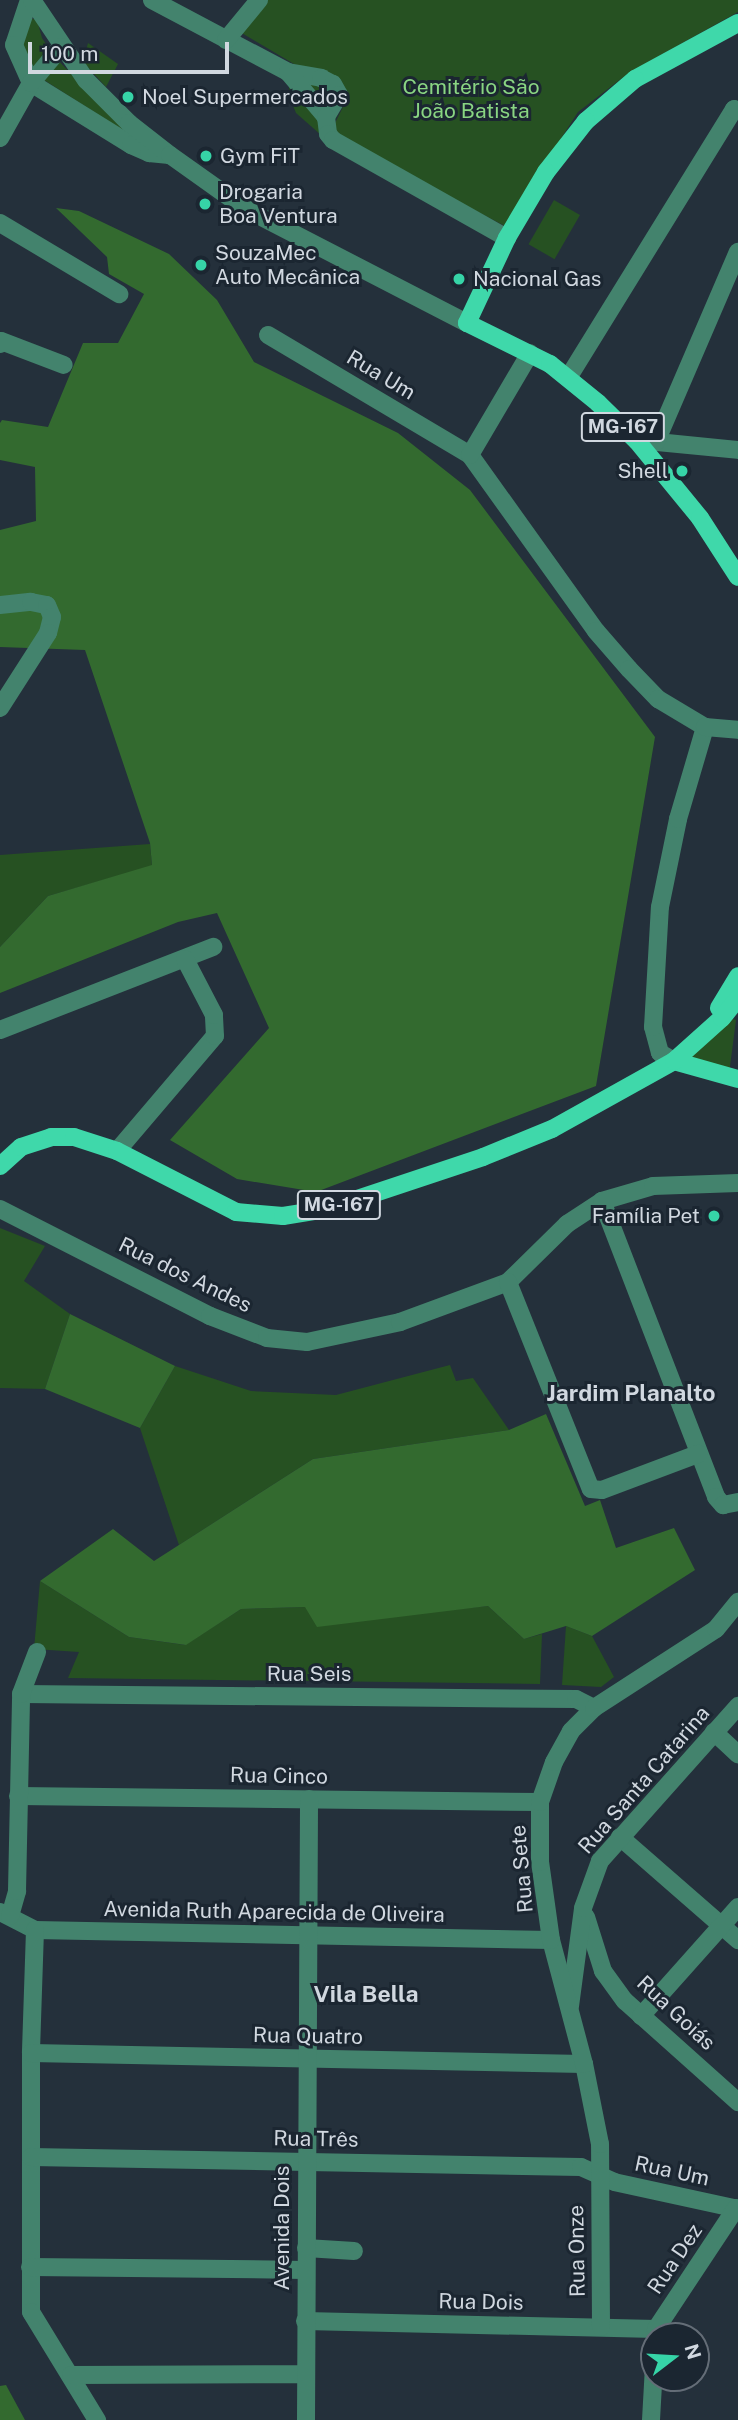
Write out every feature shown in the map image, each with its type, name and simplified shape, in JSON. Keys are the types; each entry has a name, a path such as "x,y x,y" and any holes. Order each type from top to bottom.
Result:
{"main road":[{"path":"467,323 507,238 546,172 586,121 635,79 738,23"},
{"name":"MG-167","path":"467,323 530,353 568,378 637,441 699,518 738,577"},
{"name":"MG-167","path":"693,1045 738,976"},
{"name":"MG-167","path":"0,1166 21,1147 51,1137 74,1137 117,1151 236,1212 265,1216 305,1214 470,1161 552,1129 674,1062 738,998"},
{"path":"674,1062 738,1079"}],"street":[{"path":"137,139 61,47 30,0 7,44 31,83 137,139 170,155 246,209 467,323"},
{"path":"152,0 288,72 321,78 338,90 338,101 326,117"},
{"path":"226,40 259,0"},
{"path":"0,138 31,83 61,47"},
{"path":"288,72 326,117 328,134 332,140 507,238"},
{"path":"568,378 734,109 738,111"},
{"path":"0,223 118,294"},
{"path":"656,442 738,252"},
{"name":"Rua Um","path":"268,335 470,455"},
{"path":"1,342 64,365"},
{"path":"530,353 470,455 596,631 658,699 705,727 738,730"},
{"path":"637,441 738,450"},
{"path":"0,605 31,602 47,605 52,617 48,633 0,708"},
{"path":"674,1062 660,1053 653,1027 660,907 678,820 705,727"},
{"path":"0,1030 213,947"},
{"path":"117,1151 215,1036 214,1015 185,959"},
{"name":"Rua dos Andes","path":"0,1209 209,1316 267,1338 307,1342 400,1322 509,1282 567,1224 602,1201 653,1186 738,1183"},
{"path":"602,1201 716,1497 723,1506 738,1502"},
{"path":"509,1282 591,1489 602,1490 698,1454"},
{"name":"Rua Sete","path":"598,2174 600,2144 584,2064 551,1940 540,1862 540,1802 554,1762 571,1731 594,1708 716,1629 738,1602"},
{"path":"5,1914 17,1891 21,1694 37,1652"},
{"name":"Rua Seis","path":"21,1694 576,1699 594,1708"},
{"name":"Rua Santa Catarina","path":"569,2010 573,2000 583,1908 600,1861 738,1706"},
{"path":"714,1732 738,1754"},
{"name":"Rua Cinco","path":"18,1796 540,1802"},
{"name":"Avenida Dois","path":"306,2420 305,2161 309,1798"},
{"path":"620,1837 738,1940"},
{"name":"Rua Goiás","path":"583,1908 603,1971 625,2001 738,2102"},
{"path":"641,2015 738,1908"},
{"name":"Avenida Ruth Aparecida de Oliveira","path":"5,1914 35,1930 551,1940"},
{"path":"35,1930 31,2053 31,2312 97,2420"},
{"name":"Rua Quatro","path":"31,2053 584,2064"},
{"name":"Rua Três","path":"31,2157 581,2167 598,2174"},
{"name":"Rua Um","path":"598,2174 614,2182 737,2209"},
{"name":"Rua Onze","path":"598,2174 601,2327"},
{"name":"Rua Dez","path":"663,2322 737,2209"},
{"path":"306,2248 354,2251"},
{"path":"30,2267 305,2270"},
{"name":"Rua Dois","path":"305,2321 601,2327 640,2331"},
{"path":"71,2375 306,2374"},
{"path":"651,2420 653,2392"}],"green space":[{"name":"Cemitério São João Batista","path":"267,0 738,0 738,12 630,72 578,112 505,226 329,135 345,103 342,82 294,64 240,32"},
{"path":"29,18 37,20 42,38 52,53 36,74 22,45"},
{"path":"88,43 118,64 106,87 83,62"},
{"path":"56,58 127,133 41,78"},
{"path":"294,66 344,102 329,132 321,135 296,113 288,93"},
{"path":"554,200 580,215 554,259 528,244"},
{"path":"56,208 79,211 169,254 217,300 254,362 398,433 470,490 655,737 596,1086 316,1192 237,1179 170,1140 269,1028 217,913 178,922 0,993 0,947 48,896 152,865 150,843 85,650 0,647 0,530 36,521 35,467 0,460 0,423 2,420 48,427 83,343 118,343 144,294 109,274 107,257"},
{"path":"150,844 152,866 48,896 0,947 0,855"},
{"path":"730,1018 736,1020 729,1074 686,1062"},
{"path":"0,1228 45,1246 24,1281 70,1314 45,1389 0,1388"},
{"path":"70,1314 175,1366 140,1428 45,1389"},
{"path":"450,1365 456,1381 473,1378 509,1430 313,1459 179,1545 140,1428 175,1366 251,1391 336,1395"},
{"path":"546,1414 585,1506 600,1500 616,1548 674,1528 695,1570 592,1636 566,1626 524,1639 488,1606 317,1627 305,1607 241,1609 186,1645 129,1637 40,1581 113,1529 154,1561 313,1459 509,1430"},
{"path":"40,1581 129,1637 185,1645 241,1609 305,1607 418,1613 488,1606 524,1639 542,1634 540,1684 68,1678 79,1652 34,1649"},
{"path":"566,1626 592,1636 614,1677 601,1687 562,1685"},
{"path":"6,2385 25,2420 0,2420 0,2386"}],"place":[{"name":"Noel Supermercados","path":"128,97"},
{"name":"Gym FiT","path":"206,156"},
{"name":"Drogaria Boa Ventura","path":"205,204"},
{"name":"SouzaMec Auto Mecânica","path":"201,265"},
{"name":"Nacional Gas","path":"459,279"},
{"name":"Shell","path":"682,471"},
{"name":"Família Pet","path":"714,1216"}],"district":[{"name":"Jardim Planalto","path":"631,1393"},
{"name":"Vila Bella","path":"366,1994"}]}
